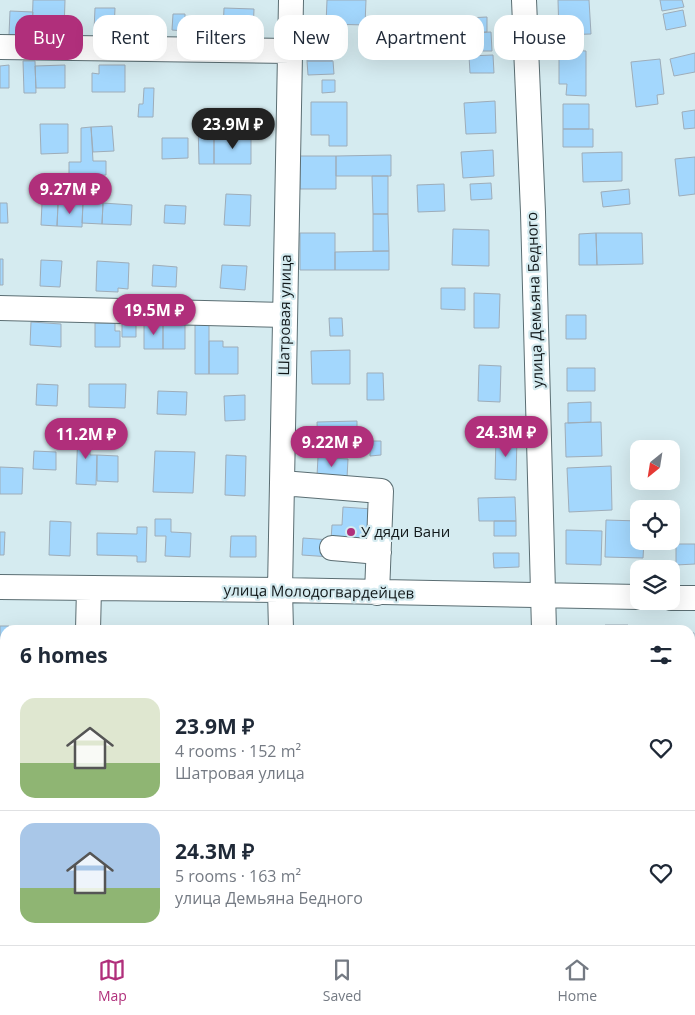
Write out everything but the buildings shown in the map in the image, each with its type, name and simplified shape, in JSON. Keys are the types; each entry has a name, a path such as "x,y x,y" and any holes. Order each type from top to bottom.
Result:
{"street":[{"name":"Шатровая улица","path":"291,0 291,15"},
{"name":"улица Демьяна Бедного","path":"524,0 533,212 544,625"},
{"path":"0,47 274,51"},
{"name":"Шатровая улица","path":"281,625 290,60"},
{"path":"0,308 285,316"},
{"path":"282,483 381,491 377,593"},
{"path":"332,548 379,552"},
{"name":"улица Молодогвардейцев","path":"0,587 630,597"},
{"path":"88,625 89,588"},
{"path":"680,598 695,598"}],"place":[{"name":"У дяди Вани","path":"351,532"}]}
